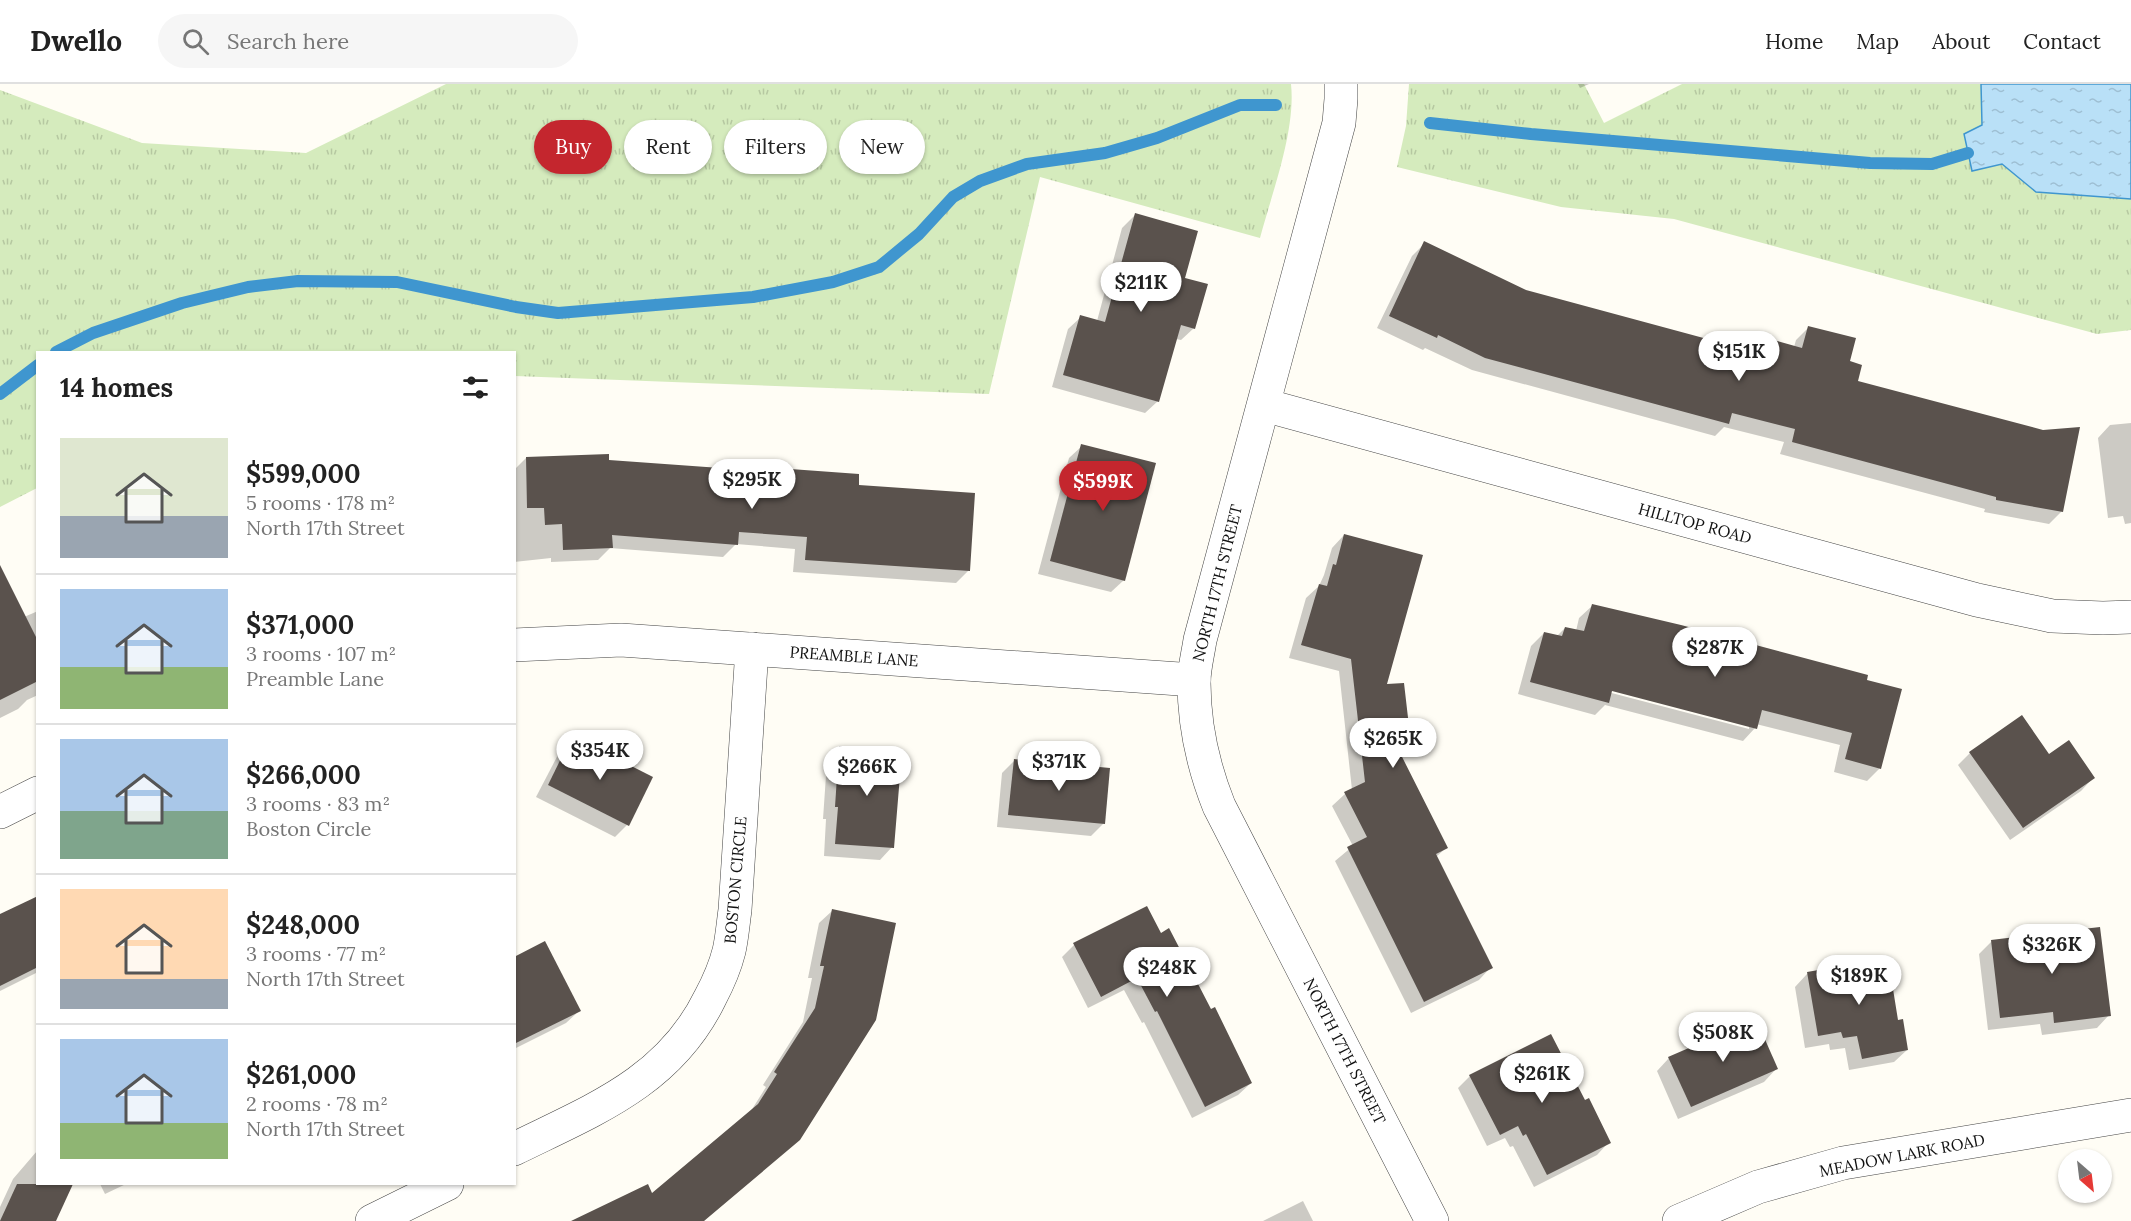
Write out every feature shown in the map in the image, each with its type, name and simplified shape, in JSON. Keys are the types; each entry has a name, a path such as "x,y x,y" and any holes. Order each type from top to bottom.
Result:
{"street":[{"name":"NORTH 17TH STREET","path":"1341,84 1339,123 1200,640 1194,680 1199,742 1206,775 1219,806 1432,1221"},
{"name":"HILLTOP ROAD","path":"1264,405 1977,600 2052,616 2131,617"},
{"name":"PREAMBLE LANE","path":"516,645 621,640 1194,680"},
{"name":"BOSTON CIRCLE","path":"516,1148 629,1090 657,1069 683,1042 705,1009 719,981 729,953 735,910 752,649"},
{"path":"0,812 36,794"},
{"name":"MEADOW LARK ROAD","path":"1679,1221 1758,1187 1843,1163 2131,1115"},
{"path":"372,1221 445,1185"}],"green space":[{"path":"446,84 1291,84 1292,102 1287,141 1260,238 1040,177 989,394 516,376 516,351 36,351 36,489 0,507 0,90 142,143 306,153"},
{"path":"1409,84 1584,84 1604,123 1682,84 2131,84 2131,330 2097,334 1674,219 1561,207 1397,167 1406,126"}],"water":[{"path":"1981,84 2131,84 2131,199 2036,192 2002,164 1972,171 1964,134 1982,125"}],"building":[{"path":"1135,213 1198,231 1185,278 1208,284 1195,329 1181,325 1159,402 1063,375 1080,315 1105,322"},
{"path":"1424,241 1526,290 1759,353 1763,337 1802,348 1808,326 1856,338 1850,361 1862,365 1858,381 2043,430 2080,427 2063,512 1996,500 1996,497 1792,442 1795,429 1732,413 1729,424 1485,358 1438,335 1437,338 1389,316"},
{"path":"1081,444 1156,463 1125,581 1050,561"},
{"path":"609,454 609,460 762,471 763,467 859,474 859,485 975,493 970,571 805,560 807,537 739,532 738,545 612,535 613,548 563,550 562,524 545,525 544,508 527,508 526,457"},
{"path":"1344,534 1423,555 1387,684 1404,683 1410,735 1392,737 1448,848 1436,854 1493,968 1424,1002 1347,847 1367,837 1344,792 1365,782 1351,659 1301,645 1319,584 1327,586 1333,564 1336,565"},
{"path":"0,565 36,637 36,682 0,700"},
{"path":"1592,604 1681,625 1868,675 1867,680 1902,689 1881,769 1845,759 1852,733 1762,710 1757,729 1612,691 1609,703 1530,682 1544,632 1562,636 1565,627 1584,631"},
{"path":"2022,715 2049,754 2069,740 2095,778 2023,828 1969,752"},
{"path":"572,736 653,777 629,826 548,785"},
{"path":"839,746 902,751 894,848 835,844"},
{"path":"1014,759 1110,768 1105,824 1008,815"},
{"path":"36,897 36,968 0,986 0,914"},
{"path":"1147,906 1161,933 1169,928 1211,1009 1215,1007 1252,1083 1205,1107 1157,1011 1155,1012 1137,978 1101,997 1073,943"},
{"path":"832,909 896,923 876,1020 800,1140 704,1221 571,1221 648,1184 652,1193 758,1104 777,1074 774,1072 815,1008 824,966 820,966"},
{"path":"2100,927 2111,1016 2054,1023 2053,1012 2000,1018 1991,940"},
{"path":"545,941 581,1011 516,1043 516,956"},
{"path":"1888,958 1898,1020 1903,1019 1908,1050 1862,1059 1857,1036 1843,1038 1841,1032 1818,1036 1807,972"},
{"path":"1756,1019 1778,1069 1691,1107 1668,1057"},
{"path":"1551,1034 1585,1100 1589,1098 1611,1143 1547,1175 1526,1134 1523,1136 1518,1126 1500,1135 1469,1075"},
{"path":"17,1184 73,1185 56,1221 0,1221"}],"waterway":[{"path":"58,351 93,333 182,303 248,287 298,281 397,282 516,307 558,313 753,297 833,282 879,267 919,234 953,197 980,181 1027,164 1105,153 1157,138 1240,105 1276,105"},
{"path":"1430,123 1531,134 1870,163 1932,164 1968,153"},
{"path":"0,394 36,367"}]}
